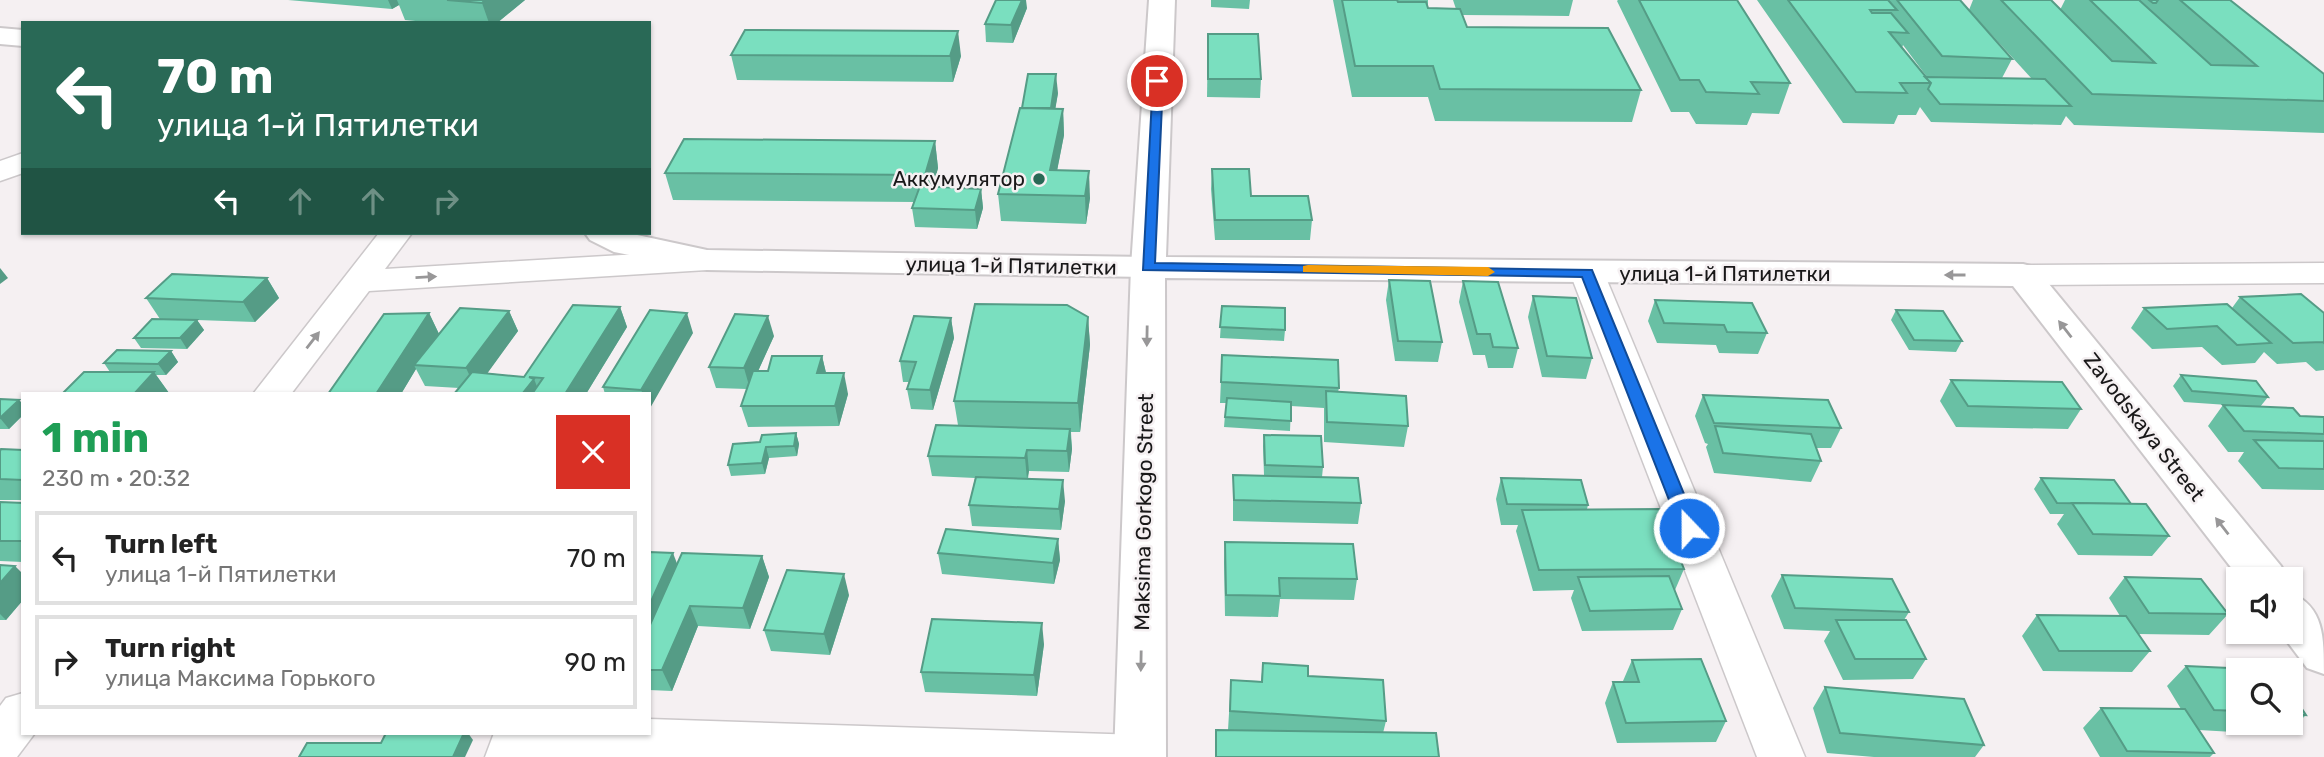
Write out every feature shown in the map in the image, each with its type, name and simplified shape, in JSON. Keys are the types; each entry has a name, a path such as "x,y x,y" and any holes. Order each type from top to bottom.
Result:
{"main road":[{"name":"Maksima Gorkogo Street","path":"1140,757 1148,267 1161,0"},
{"path":"0,36 21,38"},
{"name":"улица 1-й Пятилетки","path":"606,235 626,245 706,260 1587,273 2023,275"},
{"name":"Zavodskaya Street","path":"2023,275 2255,567"},
{"path":"2303,627 2324,654"}],"street":[{"path":"0,172 21,163"},
{"path":"273,392 394,235"},
{"name":"улица 1-й Пятилетки","path":"358,281 706,260"},
{"path":"1587,273 1781,757"},
{"name":"улица 1-й Пятилетки","path":"2023,275 2324,273"},
{"path":"0,742 21,716"},
{"path":"509,757 517,736 1140,757"}],"building":[{"path":"447,0 485,0 482,3"},
{"path":"996,0 1022,0 1011,25 985,24"},
{"path":"1342,0 1426,2 1428,8 1460,9 1467,27 1608,28 1641,90 1440,89 1433,66 1355,66"},
{"path":"1639,0 1737,0 1790,83 1751,82 1759,94 1706,92 1699,80 1680,80"},
{"path":"1788,0 1888,0 1897,10 1870,10 1872,13 1891,13 1908,33 1889,32 1931,83 1900,83 1907,93 1856,92"},
{"path":"1897,0 1960,0 2012,59 1942,56"},
{"path":"2001,0 2051,0 2112,61 2155,63 2090,0 2139,0 2211,65 2257,66 2180,0 2230,0 2324,74 2324,101 2092,94"},
{"path":"745,30 958,31 950,56 731,55"},
{"path":"1208,34 1258,34 1261,79 1208,79"},
{"path":"1028,74 1056,74 1051,108 1022,108"},
{"path":"1925,77 2045,79 2071,106 1940,104 1928,89 1931,83"},
{"path":"1020,108 1063,109 1050,170 1089,171 1085,196 998,194"},
{"path":"684,139 935,141 925,175 665,173"},
{"path":"1212,169 1249,169 1251,196 1308,196 1312,220 1215,220"},
{"path":"920,186 981,189 975,210 912,208"},
{"path":"172,274 267,278 243,302 146,298"},
{"path":"1389,280 1430,281 1442,342 1398,341"},
{"path":"1463,281 1498,282 1518,348 1493,347 1490,334 1477,334"},
{"path":"2301,294 2324,313 2324,343 2293,343 2240,297"},
{"path":"1533,296 1576,298 1592,358 1547,356"},
{"path":"1655,300 1752,303 1767,333 1727,332 1724,325 1664,323"},
{"path":"975,304 1067,305 1088,317 1078,403 954,401"},
{"path":"2227,304 2271,343 2237,345 2217,326 2167,329 2144,308"},
{"path":"573,305 620,307 566,392 533,392 543,378 529,377 534,379 524,392 456,392 472,372 524,377"},
{"path":"1222,306 1285,308 1285,330 1220,327"},
{"path":"460,308 509,311 466,368 414,365"},
{"path":"650,310 687,313 641,390 603,387"},
{"path":"1896,310 1943,311 1962,341 1914,340"},
{"path":"429,313 377,392 329,392 384,314"},
{"path":"735,314 768,316 744,368 709,367"},
{"path":"914,316 951,318 930,390 907,389 916,362 900,361"},
{"path":"152,319 197,320 180,338 134,338"},
{"path":"117,350 171,351 158,364 104,363"},
{"path":"1222,355 1338,360 1339,388 1221,382"},
{"path":"772,356 822,356 817,373 844,373 835,406 741,406 753,371 768,371"},
{"path":"84,372 154,372 136,392 64,392"},
{"path":"2181,375 2256,381 2268,397 2192,391"},
{"path":"1951,380 2062,382 2081,409 1968,406"},
{"path":"1326,391 1406,396 1408,426 1327,422"},
{"path":"1703,395 1828,400 1841,428 1714,423"},
{"path":"1227,398 1291,402 1291,421 1225,417"},
{"path":"0,399 19,400 0,418"},
{"path":"2223,405 2293,408 2300,416 2324,417 2324,434 2244,431"},
{"path":"936,425 1070,429 1067,451 1027,450 1025,458 928,456"},
{"path":"1715,426 1811,434 1821,461 1723,453"},
{"path":"796,433 794,446 766,447 762,463 728,465 733,444 760,442 762,435"},
{"path":"1264,435 1321,436 1323,467 1265,465"},
{"path":"2254,440 2324,441 2324,469 2279,468"},
{"path":"21,450 21,480 0,479 0,451"},
{"path":"1233,475 1358,478 1361,503 1234,500"},
{"path":"976,477 1063,480 1059,509 969,505"},
{"path":"1501,478 1581,480 1588,505 1507,504"},
{"path":"2041,478 2114,480 2131,504 2057,503"},
{"path":"0,502 21,503 21,541 0,541"},
{"path":"2072,503 2146,504 2169,536 2093,534"},
{"path":"1660,509 1684,569 1539,570 1522,510"},
{"path":"946,529 1058,539 1053,563 938,553"},
{"path":"1225,542 1353,544 1357,579 1279,578 1280,596 1226,595"},
{"path":"651,552 673,553 651,602"},
{"path":"682,553 762,556 743,608 690,606 662,670 651,670 651,623"},
{"path":"0,565 15,566 0,583"},
{"path":"787,570 844,574 824,634 764,630"},
{"path":"1782,575 1892,579 1909,612 1795,608"},
{"path":"1669,576 1682,609 1590,611 1578,577"},
{"path":"2125,577 2201,579 2226,611 2226,614 2149,613"},
{"path":"2037,615 2126,616 2150,651 2059,651"},
{"path":"932,619 1042,623 1034,675 921,672"},
{"path":"1836,620 1906,620 1926,659 1855,659"},
{"path":"1701,659 1726,721 1626,723 1613,682 1639,682 1632,660"},
{"path":"1263,663 1308,666 1308,676 1383,680 1386,721 1230,711 1231,680 1262,682"},
{"path":"2186,666 2226,668 2226,710 2214,710"},
{"path":"1825,687 1964,699 1984,745 1840,733"},
{"path":"2101,708 2185,709 2214,753 2127,751"},
{"path":"1216,730 1436,733 1439,757 1216,757"},
{"path":"385,735 463,735 453,757 299,757 307,743 381,743"}],"slow traffic":[{"path":"1308,269 1488,272"}],"place":[{"name":"Аккумулятор","path":"1039,179"}],"route":[{"path":"1157,81 1148,267 1587,273 1689,528"}]}
